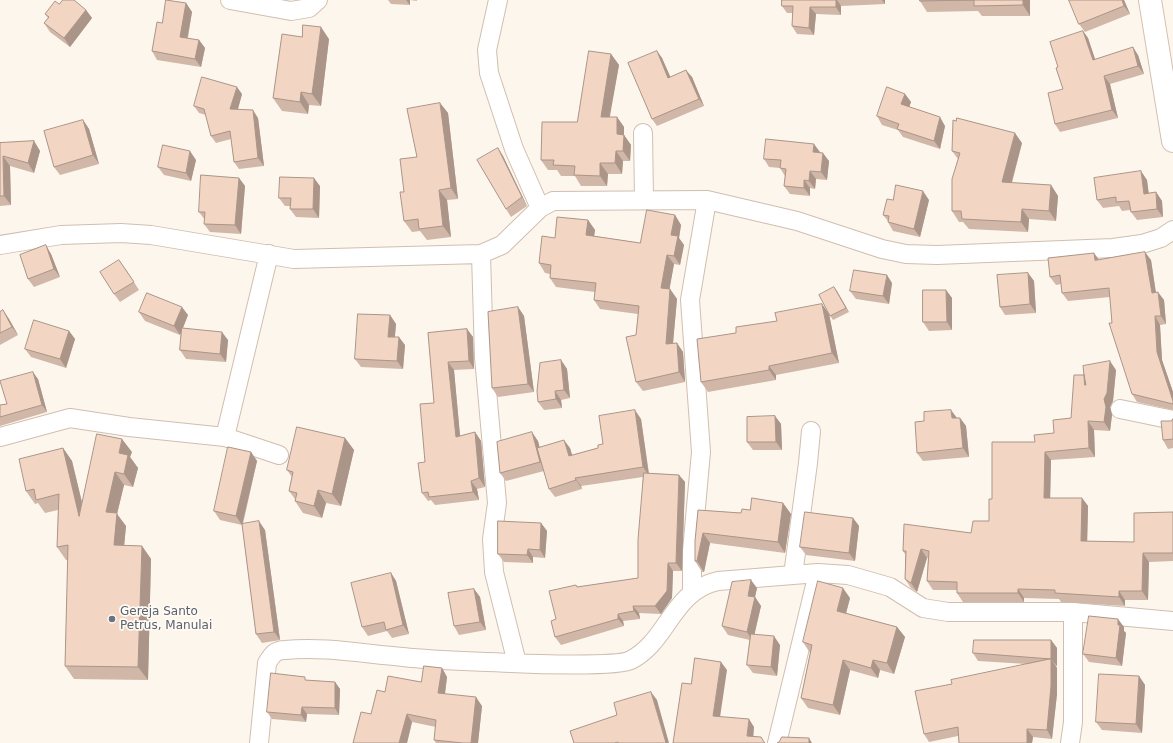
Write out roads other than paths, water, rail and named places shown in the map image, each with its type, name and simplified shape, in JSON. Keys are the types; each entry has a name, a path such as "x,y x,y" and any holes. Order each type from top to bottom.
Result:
{"main road":[{"path":"1150,0 1173,141"}],"street":[{"path":"230,0 291,11 310,8 318,0"},
{"path":"498,0 487,50 489,73 514,149 540,208"},
{"path":"643,133 644,199"},
{"path":"0,245 61,235 121,233 151,235 294,259 482,254 502,246 540,208 553,201 644,199 707,200 797,221 882,249 906,254 937,255 1113,248 1142,244 1161,238 1173,230"},
{"path":"692,592 692,551 701,452 690,300 707,200"},
{"path":"225,437 269,254"},
{"path":"482,254 484,357 496,503 492,539 494,572 517,663"},
{"path":"1120,409 1173,420"},
{"path":"0,437 70,418 129,427 225,437 279,455"},
{"path":"793,575 811,431"},
{"path":"259,743 267,663 273,653 284,650 339,651 405,658 517,663 624,663 644,652 692,592 705,584 718,581 818,573 848,575 890,587 922,608 948,612 1073,612 1173,621"},
{"path":"777,743 818,573"},
{"path":"1070,743 1073,722 1073,612"}],"place":[{"name":"Gereja Santo Petrus, Manulai","path":"112,619"}]}
